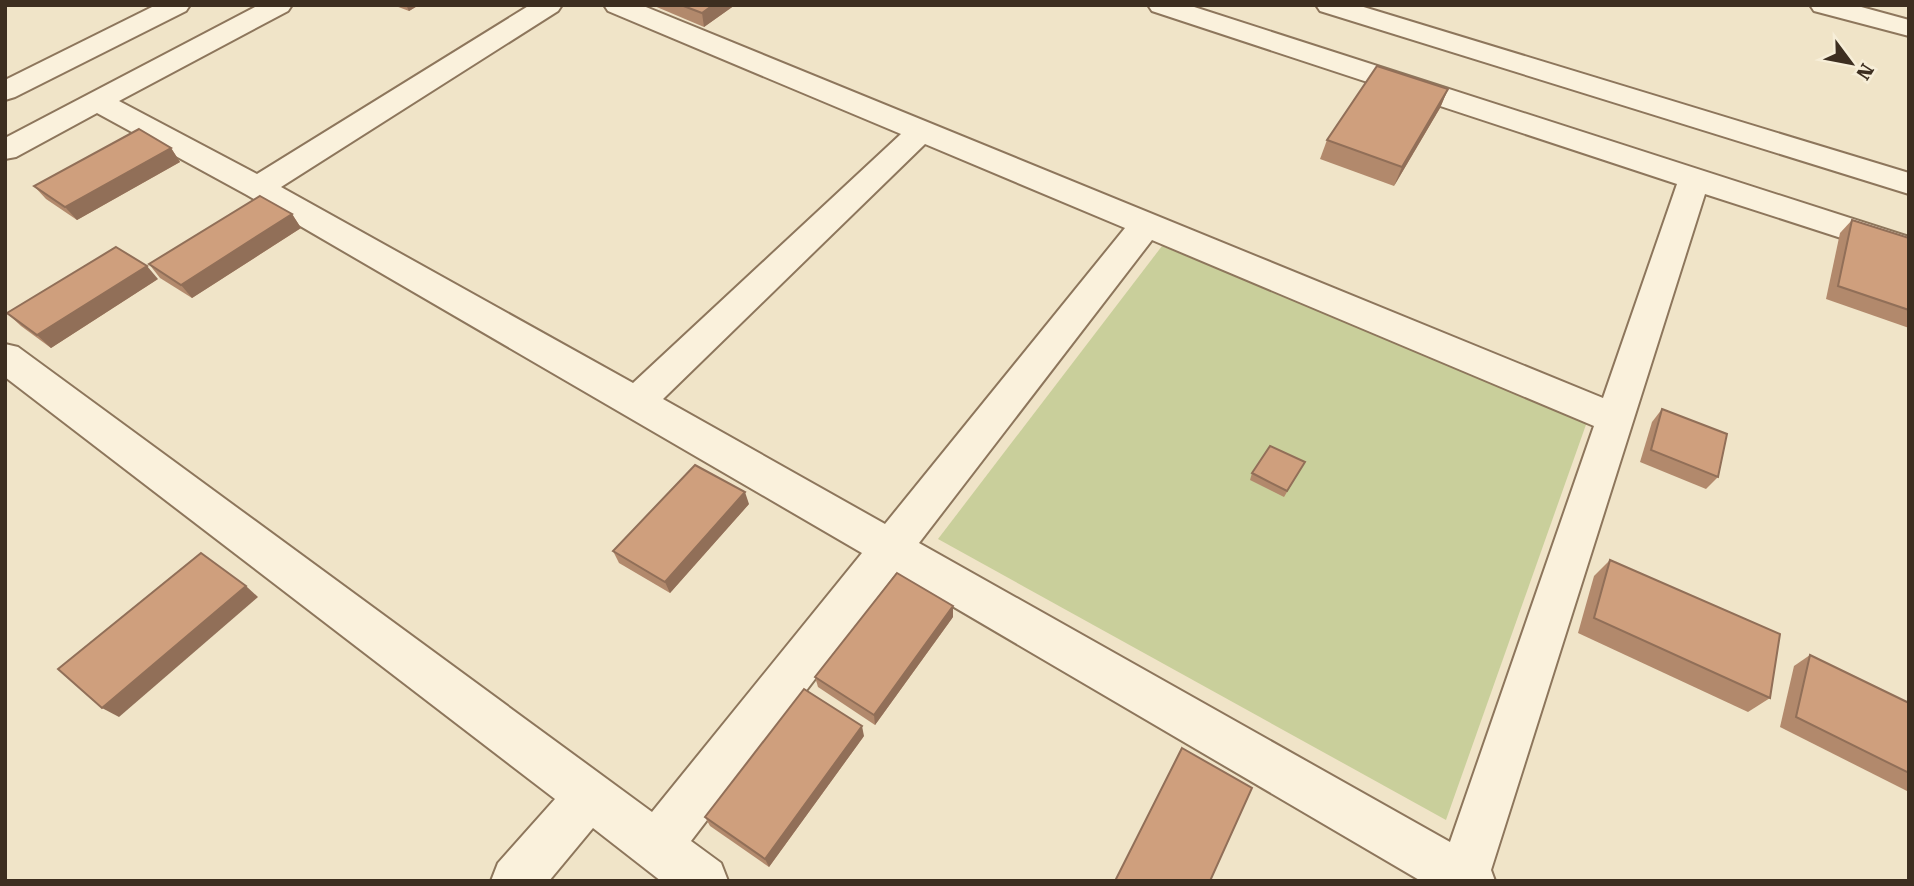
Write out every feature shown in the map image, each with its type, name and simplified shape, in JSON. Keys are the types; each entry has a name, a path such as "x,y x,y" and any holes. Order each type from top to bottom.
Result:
{"street":[{"path":"5,65 127,5"},
{"path":"5,91 177,5"},
{"path":"5,149 279,5"},
{"path":"258,188 549,5"},
{"path":"617,5 1614,418"},
{"path":"1161,5 1909,249"},
{"path":"1329,5 1909,184"},
{"path":"1823,5 1909,28"},
{"path":"97,101 258,188 636,402 1467,879 1614,418 1694,180"},
{"path":"636,402 922,131"},
{"path":"656,846 1147,223"},
{"path":"5,357 703,881"},
{"path":"516,881 589,796"}],"green space":[{"path":"1162,246 1588,419 1446,820 938,539"}],"building":[{"path":"681,5 713,5 702,13"},
{"path":"1377,66 1448,89 1402,167 1327,140"},
{"path":"139,129 171,148 65,207 34,186"},
{"path":"260,196 292,214 181,285 149,264"},
{"path":"1852,220 1909,238 1909,310 1838,286"},
{"path":"116,247 147,266 37,335 7,313"},
{"path":"1662,409 1727,434 1718,477 1651,450"},
{"path":"1270,446 1305,462 1287,491 1252,473"},
{"path":"695,465 745,492 665,582 613,551"},
{"path":"201,553 246,586 102,708 58,669"},
{"path":"1610,560 1780,634 1770,698 1594,618"},
{"path":"897,573 953,606 874,715 815,677"},
{"path":"1810,655 1909,703 1909,773 1796,717"},
{"path":"804,689 862,726 765,859 705,817"},
{"path":"1182,748 1252,788 1210,881 1115,881"}]}
